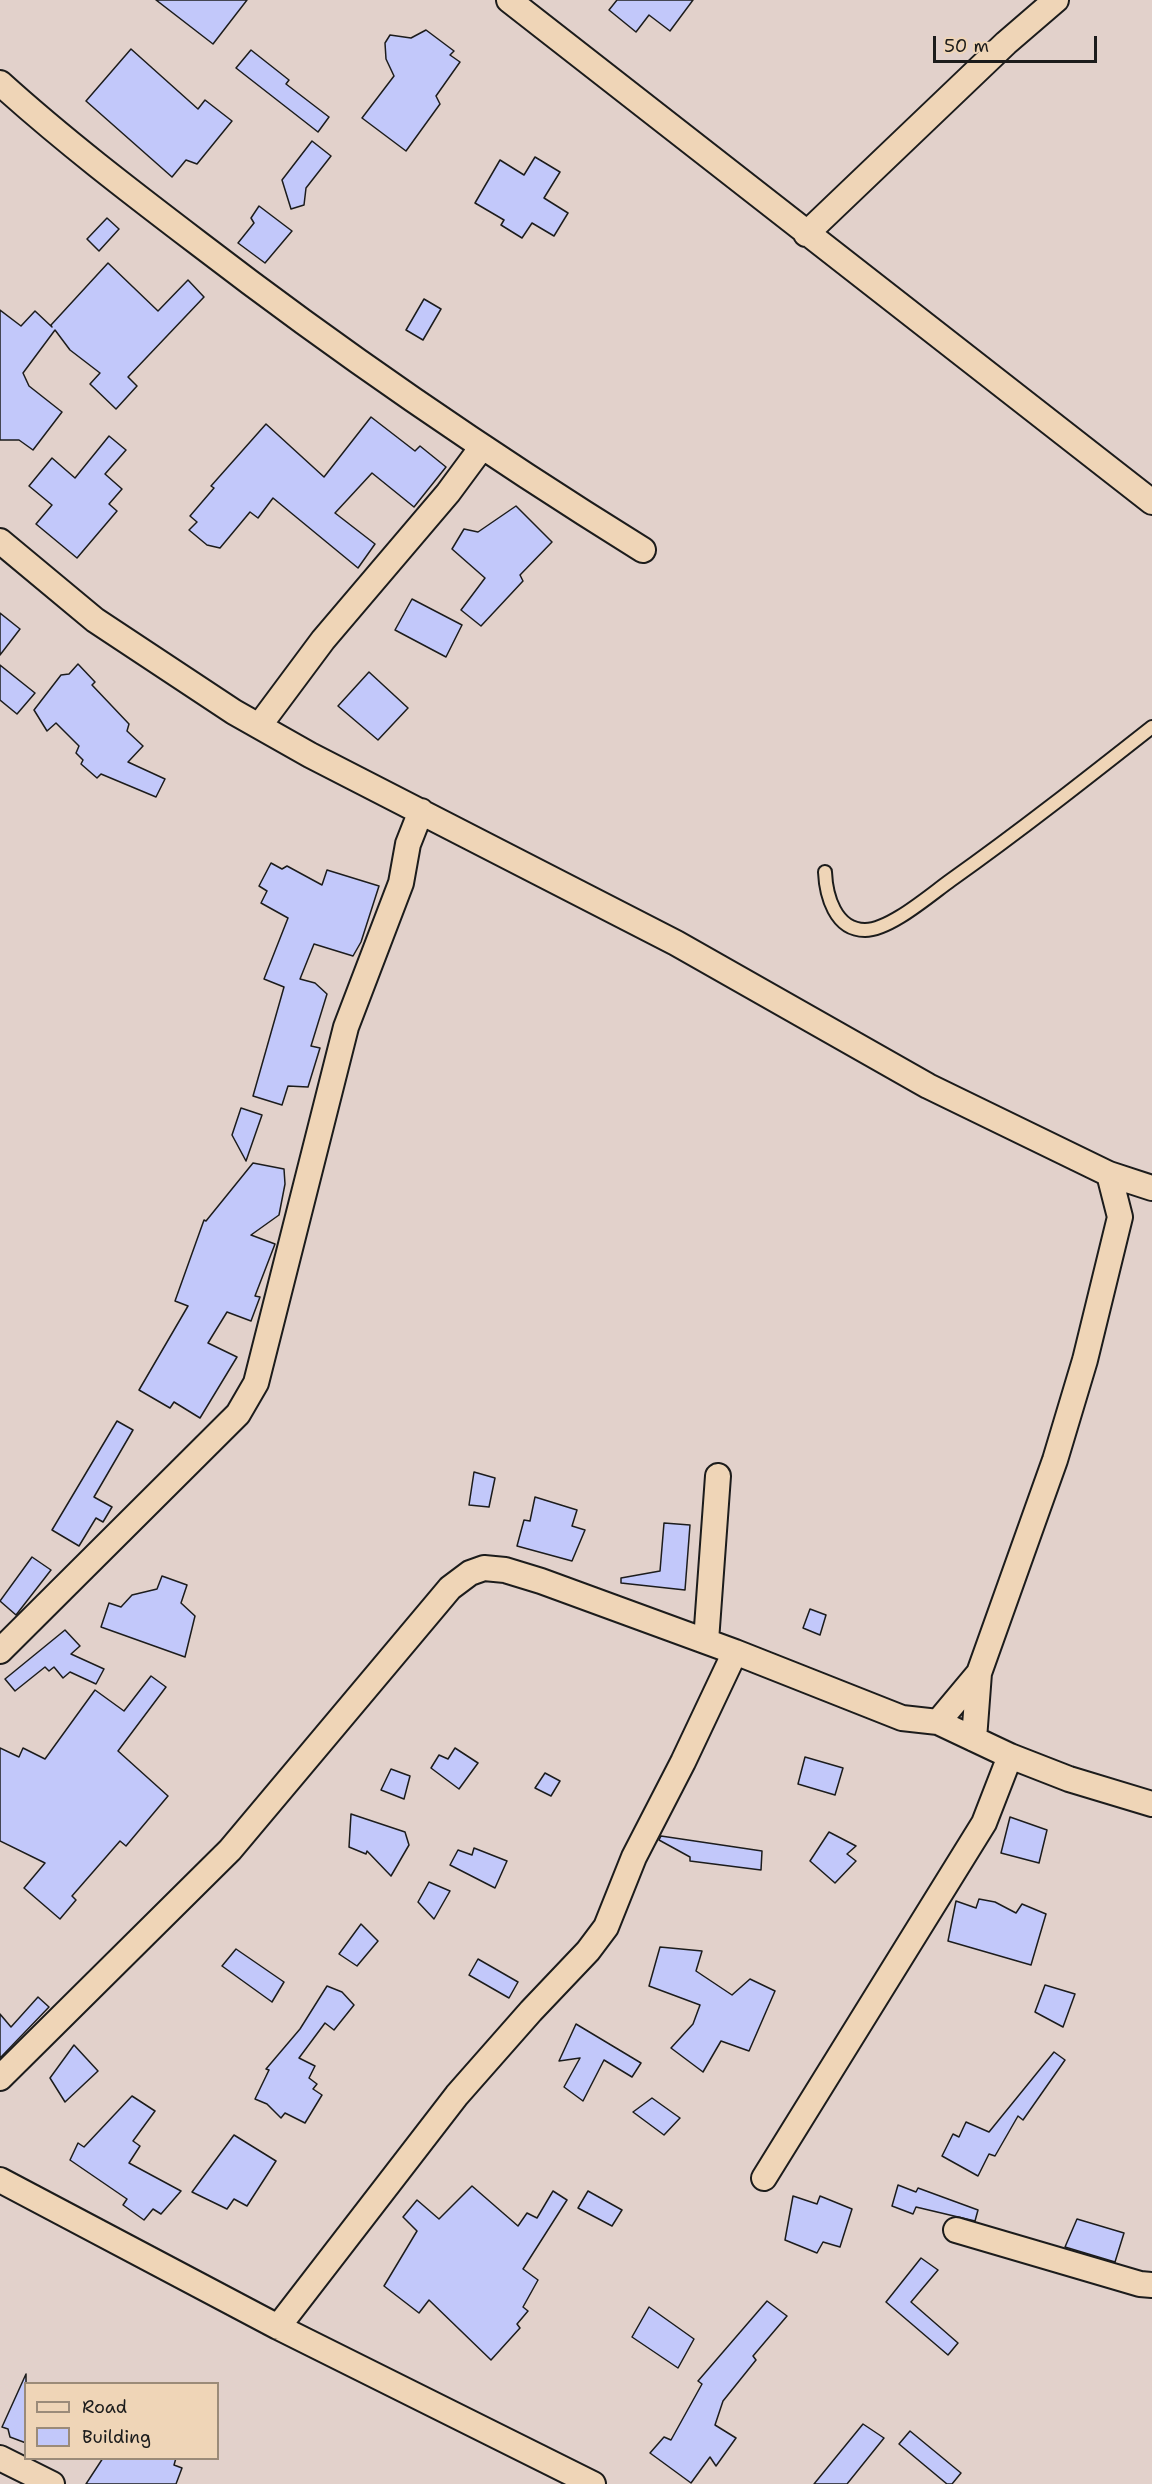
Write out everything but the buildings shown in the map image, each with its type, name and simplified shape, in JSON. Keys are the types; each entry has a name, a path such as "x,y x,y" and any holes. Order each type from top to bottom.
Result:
{"street":[{"path":"806,234 1006,43 1056,0"},
{"path":"512,1 806,234 1152,502"},
{"path":"0,83 138,197 291,314 482,447 643,550"},
{"path":"259,726 323,640 448,493 482,447"},
{"path":"0,541 95,620 259,726 310,755 676,944 928,1086 1108,1174 1152,1188"},
{"path":"0,1651 238,1414 256,1383 346,1027 401,883 408,844 421,811"},
{"path":"974,1739 979,1672 1055,1460 1085,1360 1120,1217 1108,1174"},
{"path":"1120,1217 1152,1193"},
{"path":"706,1641 718,1476"},
{"path":"0,2078 230,1850 450,1588 470,1573 484,1568 532,1578 735,1652 902,1719 938,1722 1010,1756 1069,1779 1152,1804"},
{"path":"278,2327 457,2095 588,1951 606,1927 634,1857 683,1762 735,1652"},
{"path":"938,1722 979,1672"},
{"path":"764,2178 984,1823 1010,1756"},
{"path":"0,2180 278,2327 593,2484"},
{"path":"956,2230 1140,2284 1152,2285"},
{"path":"0,2458 52,2484"}],"lane":[{"path":"825,872 828,899 838,916 850,926 863,931 877,929 906,912 1029,824 1152,727"}]}
